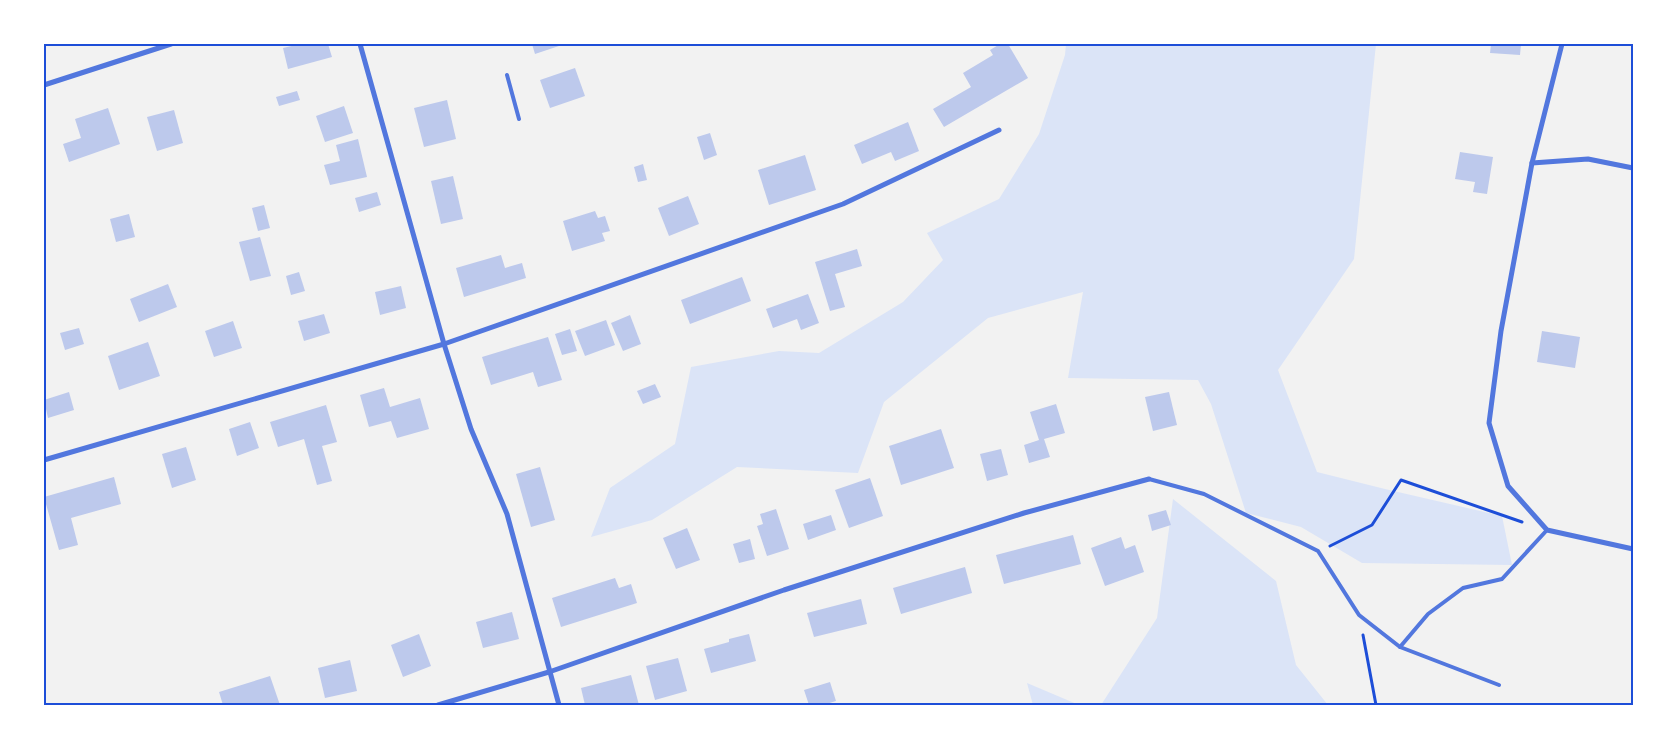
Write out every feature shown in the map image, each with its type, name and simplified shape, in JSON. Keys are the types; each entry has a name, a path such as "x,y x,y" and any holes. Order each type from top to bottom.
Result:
{"street":[{"path":"44,85 172,44"},
{"path":"360,44 444,344 471,430 507,514 559,705"},
{"path":"1562,44 1532,163 1502,331 1488,423 1508,486 1547,530 1633,549"},
{"path":"44,460 444,344 843,204 999,130"},
{"path":"1532,163 1588,159 1633,168"},
{"path":"438,705 549,672 793,587 1024,512 1149,479"}],"lane":[{"path":"506,76 519,119"},
{"path":"1149,479 1204,494 1318,551 1360,615 1400,647 1499,685"},
{"path":"1400,647 1428,614 1463,588 1502,579 1547,530"}],"path":[{"path":"1318,551 1372,525 1401,480 1547,530"},
{"path":"1360,615 1376,705"}],"shaded area":[{"path":"1066,44 1376,44 1354,259 1278,370 1317,472 1502,516 1512,565 1362,563 1301,527 1246,513 1211,404 1198,380 1068,378 1083,292 988,318 884,402 858,473 737,467 652,520 591,537 610,488 675,444 691,367 779,351 819,353 903,302 943,260 927,233 999,199 1039,134 1065,55"},
{"path":"1173,499 1276,581 1296,665 1328,705 1101,705 1157,618"},
{"path":"1027,683 1079,705 1033,705"}],"building":[{"path":"300,44 328,44 332,57 288,69 283,48"},
{"path":"532,44 565,44 535,54"},
{"path":"1000,44 1008,44 1028,78 944,127 933,109 971,87 963,73 993,55 990,50"},
{"path":"1491,44 1521,44 1520,55 1490,53"},
{"path":"575,68 585,96 550,108 540,80"},
{"path":"297,91 300,100 279,106 276,97"},
{"path":"447,100 456,139 424,147 414,108"},
{"path":"344,106 353,133 325,142 316,116"},
{"path":"108,108 120,144 69,162 63,144 81,138 75,119"},
{"path":"174,110 183,143 157,151 147,117"},
{"path":"908,122 919,151 895,161 891,152 862,164 854,145"},
{"path":"710,133 717,155 704,160 697,137"},
{"path":"358,139 367,177 330,185 324,165 340,161 336,145"},
{"path":"1460,152 1493,157 1487,194 1473,192 1475,182 1455,179"},
{"path":"805,155 816,190 769,205 758,170"},
{"path":"643,164 647,180 638,182 634,167"},
{"path":"453,176 463,219 441,224 431,181"},
{"path":"377,192 381,205 359,212 355,198"},
{"path":"688,196 699,224 669,236 658,208"},
{"path":"264,205 270,228 258,231 252,208"},
{"path":"595,211 598,218 605,216 610,231 602,233 605,241 572,251 563,221"},
{"path":"129,214 135,237 116,242 110,219"},
{"path":"260,237 271,276 250,281 239,242"},
{"path":"857,249 862,266 835,274 845,307 830,311 815,262"},
{"path":"501,255 505,268 522,263 526,278 464,297 456,268"},
{"path":"299,272 305,291 291,295 286,276"},
{"path":"742,277 751,301 690,324 681,300"},
{"path":"168,284 177,307 139,322 130,299"},
{"path":"401,286 406,308 380,315 375,292"},
{"path":"808,294 819,323 801,330 797,319 773,328 766,309"},
{"path":"324,314 330,333 304,341 298,321"},
{"path":"630,315 641,344 623,351 611,323"},
{"path":"606,320 615,345 585,356 575,331"},
{"path":"233,321 242,348 214,357 205,331"},
{"path":"79,328 84,344 65,350 60,333"},
{"path":"570,329 577,351 562,355 555,334"},
{"path":"1542,331 1580,337 1575,368 1537,362"},
{"path":"548,337 562,380 538,387 533,372 491,385 482,357"},
{"path":"148,342 160,376 119,390 108,356"},
{"path":"655,384 661,397 643,404 637,391"},
{"path":"384,388 390,407 420,398 429,429 397,438 391,421 369,427 360,395"},
{"path":"69,392 74,410 48,418 44,400"},
{"path":"1169,392 1177,425 1153,431 1145,397"},
{"path":"1056,404 1065,433 1044,439 1050,457 1029,463 1024,445 1039,440 1030,412"},
{"path":"326,405 337,442 322,446 332,481 317,485 304,439 278,447 270,422"},
{"path":"250,422 259,448 237,456 229,429"},
{"path":"941,429 954,468 901,485 889,446"},
{"path":"186,447 196,480 172,488 162,454"},
{"path":"1001,449 1008,475 987,481 980,454"},
{"path":"540,467 555,520 531,527 516,474"},
{"path":"114,477 121,504 71,518 78,545 59,550 44,497"},
{"path":"870,478 883,516 849,528 835,490"},
{"path":"776,509 789,549 767,556 757,526 763,524 760,514"},
{"path":"1166,510 1171,525 1152,531 1148,515"},
{"path":"831,515 836,530 808,540 803,524"},
{"path":"687,528 700,560 676,569 663,538"},
{"path":"1073,535 1081,564 1004,584 996,555"},
{"path":"1121,537 1125,549 1135,545 1144,572 1105,586 1091,548"},
{"path":"750,539 755,559 739,563 733,544"},
{"path":"965,567 972,593 901,614 893,588"},
{"path":"615,578 619,588 631,584 637,603 561,627 552,598"},
{"path":"861,599 867,624 814,637 807,613"},
{"path":"512,612 519,639 483,648 476,622"},
{"path":"419,634 431,666 403,677 391,645"},
{"path":"749,634 756,661 711,673 704,649 729,642 729,639"},
{"path":"678,658 687,691 655,700 646,666"},
{"path":"350,660 357,691 325,698 318,668"},
{"path":"631,675 639,705 585,705 581,688"},
{"path":"270,676 280,705 223,705 219,692"},
{"path":"830,682 836,701 823,705 809,705 804,690"}]}
